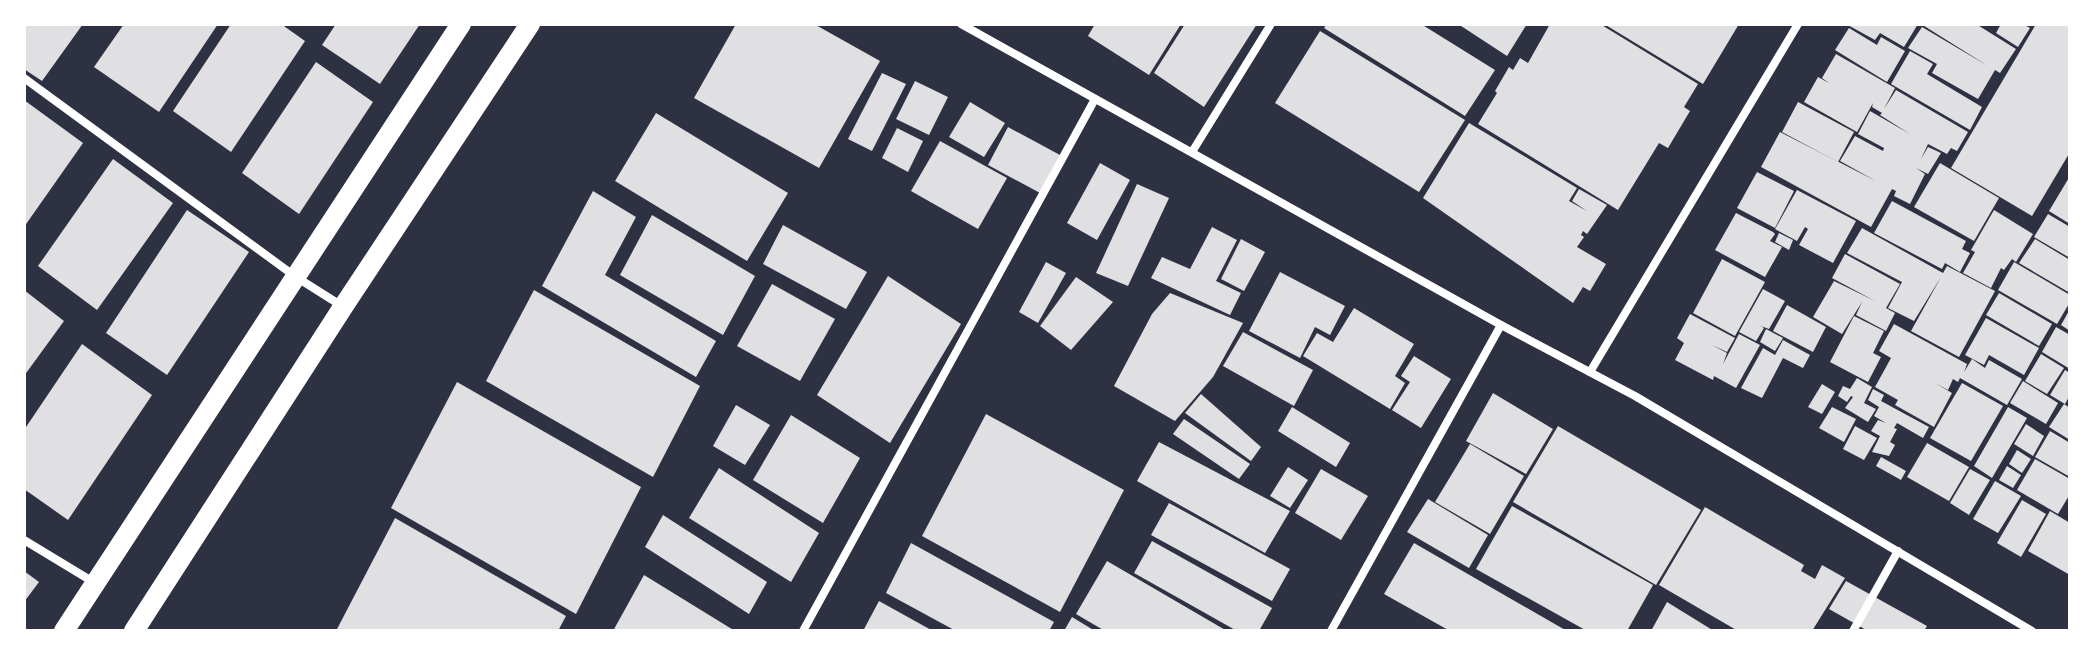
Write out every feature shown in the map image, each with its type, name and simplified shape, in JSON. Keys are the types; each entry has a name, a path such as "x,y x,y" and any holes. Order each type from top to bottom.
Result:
{"main road":[{"path":"64,631 461,24"},
{"path":"134,631 530,24"}],"street":[{"path":"961,24 1590,372 2032,631"},
{"path":"1192,152 1271,24"},
{"path":"1590,372 1798,24"},
{"path":"24,78 296,277 343,307"},
{"path":"803,631 1095,99"},
{"path":"1331,631 1501,325"},
{"path":"24,540 95,584"},
{"path":"1853,631 1898,551"}],"building":[{"path":"24,24 83,24 42,81 24,69"},
{"path":"124,24 218,24 159,112 94,67"},
{"path":"231,24 281,24 305,41 231,152 173,111"},
{"path":"336,24 420,24 380,84 322,45"},
{"path":"736,24 814,24 880,61 819,168 694,98"},
{"path":"1095,24 1181,24 1149,75 1088,36"},
{"path":"1185,24 1257,24 1204,107 1154,73"},
{"path":"1327,24 1421,24 1495,70 1465,116 1324,28"},
{"path":"1458,24 1527,24 1507,56"},
{"path":"1550,24 1600,24 1698,84 1684,107 1690,111 1668,148 1659,143 1618,210 1478,124 1509,67 1513,70 1520,58 1528,63"},
{"path":"1604,24 1739,24 1703,84"},
{"path":"1846,24 1918,24 1904,47 1880,33 1875,40"},
{"path":"1921,24 1976,24 2016,49 2000,73 1995,70 1978,99 1932,73 1937,64 1908,48 1922,27 1988,66"},
{"path":"2001,24 2023,24 2030,28 2018,47 1996,33"},
{"path":"2036,24 2070,24 2070,152 2032,216 1951,168"},
{"path":"1849,28 1877,45 1881,37 1905,51 1887,82 1835,50"},
{"path":"1320,31 1465,120 1419,192 1275,103"},
{"path":"1910,51 1933,64 1927,74 1982,107 1970,130 1891,84"},
{"path":"1836,54 1895,88 1884,109 1896,90 1968,132 1957,151 1951,148 1947,154 1928,144 1921,159 1928,147 1941,153 1928,174 1916,168 1925,174 1910,204 1894,196 1896,191 1892,189 1871,227 1761,167 1780,132 1876,181 1840,161 1855,136 1883,151 1884,148 1858,134 1870,111 1910,134 1880,115 1882,113 1872,107 1873,103 1857,132 1804,102 1818,77 1829,83 1822,78"},
{"path":"316,62 373,102 299,214 242,173"},
{"path":"882,73 906,84 872,151 848,139"},
{"path":"915,81 948,97 929,135 896,119"},
{"path":"24,100 83,143 24,227"},
{"path":"970,102 1005,123 984,157 949,137"},
{"path":"1798,102 1854,132 1838,162 1782,132"},
{"path":"656,113 788,193 747,261 615,181"},
{"path":"1469,123 1577,188 1569,201 1587,211 1572,201 1579,189 1607,205 1587,234 1583,231 1581,235 1584,237 1577,247 1606,264 1590,291 1583,287 1573,303 1423,198"},
{"path":"1008,127 1060,155 1040,193 988,165"},
{"path":"897,128 923,141 908,172 882,158"},
{"path":"940,141 1007,178 978,229 911,191"},
{"path":"113,159 173,203 97,310 38,266"},
{"path":"1100,163 1130,180 1097,240 1067,223"},
{"path":"1940,163 1999,198 1974,241 1914,207"},
{"path":"1757,172 1794,191 1775,228 1737,208"},
{"path":"2070,176 2070,224 2049,211"},
{"path":"1137,184 1169,198 1128,286 1096,273"},
{"path":"1797,190 1856,221 1833,263 1799,245 1808,229 1805,227 1797,241 1775,229"},
{"path":"593,191 636,217 605,275 716,341 696,377 542,286"},
{"path":"1892,201 1966,241 1962,249 1970,253 1960,272 1945,263 1942,269 1874,233"},
{"path":"187,210 249,252 167,375 106,333"},
{"path":"1994,210 2033,234 2016,262 2012,259 2004,270 2001,268 1991,288 1963,273 1975,252 1971,250"},
{"path":"1736,213 1773,232 1775,234 1770,241 1782,247 1765,277 1715,250"},
{"path":"2048,214 2070,227 2070,258 2034,237"},
{"path":"652,215 755,276 723,335 620,275"},
{"path":"783,225 867,272 846,309 763,264"},
{"path":"1212,227 1237,240 1216,281 1241,293 1230,315 1151,278 1162,257 1190,269"},
{"path":"1862,228 1943,273 1947,266 1995,291 1959,357 1911,331 1941,277 1914,321 1888,308 1902,282 1847,253"},
{"path":"1779,233 1793,240 1789,250 1775,242"},
{"path":"1241,239 1265,252 1244,291 1221,279"},
{"path":"2035,239 2070,260 2070,293 2019,263"},
{"path":"1845,254 1900,284 1886,308 1895,313 1886,331 1856,315 1862,302 1842,334 1813,317 1834,281 1875,301 1832,278"},
{"path":"1722,259 1765,282 1735,336 1693,313"},
{"path":"1046,262 1066,273 1038,323 1019,312"},
{"path":"2014,262 2070,295 2070,302 2057,324 1998,290"},
{"path":"1280,272 1345,306 1330,335 1315,327 1300,358 1249,331"},
{"path":"888,276 961,324 890,443 817,395"},
{"path":"1076,277 1113,302 1071,350 1040,326"},
{"path":"772,284 835,319 800,381 737,346"},
{"path":"1763,289 1785,301 1769,329 1761,326 1764,328 1756,341 1739,332"},
{"path":"24,290 64,321 24,376"},
{"path":"534,290 700,386 653,477 486,381"},
{"path":"1170,293 1243,323 1213,377 1175,421 1114,386 1152,314"},
{"path":"1999,293 2052,324 2039,346 1986,315"},
{"path":"1787,305 1826,327 1813,352 1773,331"},
{"path":"1354,308 1414,344 1395,376 1405,383 1390,409 1303,356 1317,333 1333,342"},
{"path":"2070,309 2070,331 2061,325"},
{"path":"1690,314 1735,338 1727,352 1712,345 1727,353 1723,364 1739,334 1760,345 1736,388 1675,360 1684,343 1677,338"},
{"path":"1854,316 1884,331 1873,353 1881,357 1868,382 1830,362"},
{"path":"1986,318 2039,348 2024,375 1989,355 1984,365 1965,355"},
{"path":"1894,324 1967,364 1964,372 1972,359 1985,368 1989,360 2022,379 2007,405 1960,378 1958,382 1953,379 1948,390 1935,383 1952,393 1934,427 1895,405 1898,400 1875,387 1891,358 1879,351"},
{"path":"2056,327 2070,335 2070,369 2042,352"},
{"path":"1766,329 1783,338 1775,351 1760,342"},
{"path":"1243,332 1313,370 1294,406 1223,366"},
{"path":"1783,340 1810,355 1803,368 1783,358 1762,398 1741,388 1763,348 1775,355"},
{"path":"82,344 152,395 68,520 24,489 24,430"},
{"path":"2041,354 2064,368 2047,394 2025,381"},
{"path":"1414,356 1451,379 1421,428 1392,410 1410,382 1401,376"},
{"path":"2065,370 2070,373 2070,395 2065,404 2050,395"},
{"path":"1857,378 1872,387 1864,403 1876,409 1868,422 1845,408 1853,397 1847,402 1838,396 1843,386 1850,389"},
{"path":"2023,381 2058,403 2046,424 2010,403"},
{"path":"457,382 641,487 576,614 391,508"},
{"path":"1962,383 2003,406 1971,461 1930,438"},
{"path":"1822,384 1835,392 1822,414 1808,407"},
{"path":"1873,389 1884,395 1881,401 1929,427 1923,438 1897,423 1890,442 1895,445 1889,456 1872,452 1880,436 1871,431 1878,420 1886,423 1874,416 1879,407 1868,400"},
{"path":"1493,393 1553,429 1526,474 1466,441"},
{"path":"1201,394 1261,447 1251,461 1185,413"},
{"path":"2064,404 2070,408 2070,440 2049,427"},
{"path":"736,405 770,425 745,465 713,446"},
{"path":"1292,407 1350,443 1336,467 1278,431"},
{"path":"1832,407 1856,419 1844,442 1819,428"},
{"path":"2008,407 2027,418 1992,478 1974,466"},
{"path":"986,414 1124,490 1060,612 922,536"},
{"path":"791,415 860,458 823,523 753,480"},
{"path":"1184,419 1250,464 1239,479 1173,434"},
{"path":"2026,424 2044,436 2033,456 2014,444"},
{"path":"1558,426 1701,510 1656,585 1513,502"},
{"path":"1855,426 1877,438 1864,460 1843,449"},
{"path":"2050,431 2070,443 2070,477 2035,457"},
{"path":"1159,442 1290,511 1265,553 1137,481"},
{"path":"1927,443 1969,467 1949,501 1907,477"},
{"path":"1470,444 1524,476 1490,534 1435,502"},
{"path":"2017,450 2031,459 2022,473 2009,464"},
{"path":"1881,457 1906,471 1901,480 1876,466"},
{"path":"2035,459 2070,479 2070,494 2058,514 2017,490"},
{"path":"2007,466 2021,475 2013,488 1999,480"},
{"path":"1288,467 1308,480 1290,508 1270,496"},
{"path":"719,468 819,533 791,582 689,518"},
{"path":"1321,469 1368,496 1341,540 1295,513"},
{"path":"1970,469 1990,480 1969,515 1950,503"},
{"path":"1995,481 2021,496 1998,533 1973,519"},
{"path":"1428,499 1488,535 1469,568 1407,532"},
{"path":"2022,500 2046,514 2021,557 1997,543"},
{"path":"1169,503 1290,569 1272,601 1151,535"},
{"path":"1512,506 1653,585 1627,631 1587,631 1476,569"},
{"path":"1705,507 1804,565 1801,571 1815,579 1822,565 1845,578 1812,631 1738,631 1659,585"},
{"path":"2050,511 2070,523 2070,575 2028,551"},
{"path":"663,515 767,582 749,614 645,547"},
{"path":"395,518 566,616 558,631 336,631"},
{"path":"1152,541 1272,608 1259,631 1237,631 1134,573"},
{"path":"911,543 1054,622 1049,631 956,631 886,593"},
{"path":"1414,543 1567,631 1450,631 1384,594"},
{"path":"1107,561 1227,631 1105,631 1076,614"},
{"path":"24,571 39,582 24,602"},
{"path":"644,575 735,631 613,631"},
{"path":"1846,581 1927,626 1924,631 1868,631 1829,609"},
{"path":"879,601 933,631 863,631"},
{"path":"1667,602 1714,631 1651,631"},
{"path":"1072,617 1095,631 1064,631"}]}
